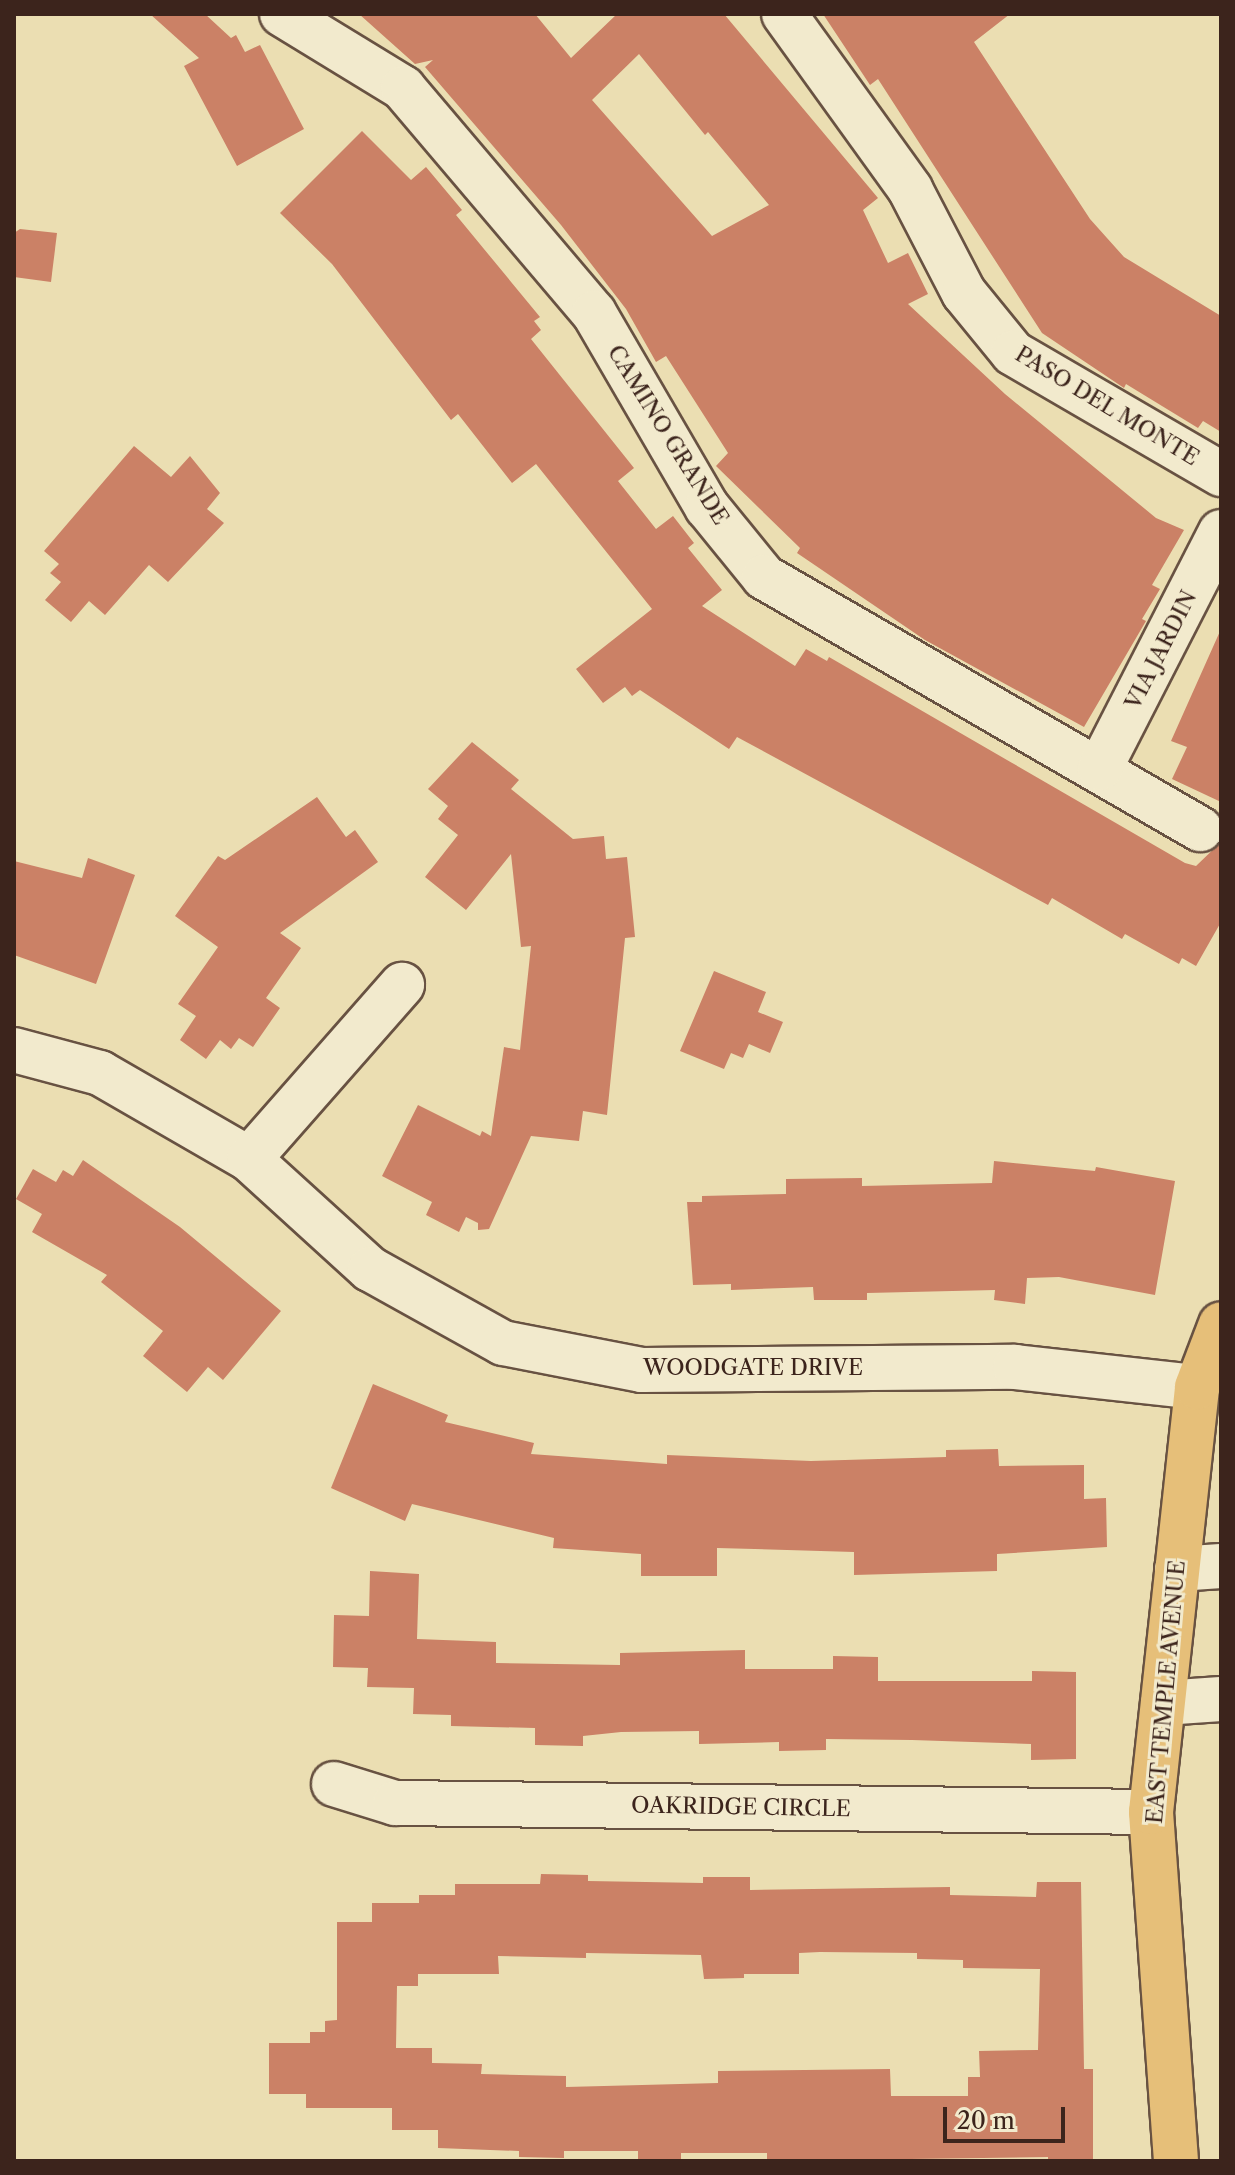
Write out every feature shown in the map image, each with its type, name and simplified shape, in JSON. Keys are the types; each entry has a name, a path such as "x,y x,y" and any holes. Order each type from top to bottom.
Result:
{"main road":[{"name":"EAST TEMPLE AVENUE","path":"1176,2161 1151,1812 1197,1387 1221,1324"}],"street":[{"name":"CAMINO GRANDE","path":"282,14 403,88 594,313 707,507 764,577 1100,768 1200,829"},
{"name":"PASO DEL MONTE","path":"784,14 910,189 964,293 1013,353 1221,474"},
{"name":"VIA JARDIN","path":"1100,768 1221,532"},
{"path":"249,1159 402,985"},
{"name":"WOODGATE DRIVE","path":"14,1050 100,1073 249,1159 370,1269 503,1343 642,1370 1015,1367 1197,1387"},
{"path":"1177,1569 1221,1566"},
{"path":"1163,1703 1221,1699"},
{"name":"OAKRIDGE CIRCLE","path":"334,1784 395,1803 1151,1812"}],"building":[{"path":"150,14 205,14 231,38 236,35 245,52 260,45 304,129 237,166 184,66 199,58"},
{"path":"359,14 535,14 571,58 617,14 724,14 878,198 863,210 888,263 908,253 928,294 908,304 1005,394 1156,518 1184,530 1152,585 1160,589 1142,619 1146,621 1084,727 925,640 797,553 800,548 716,466 728,453 666,356 656,362 626,309 561,225 425,67 433,60 415,64","holes":["639,54 705,135 708,132 769,205 712,236 592,100"]},
{"path":"823,14 1010,14 974,42 1090,219 1124,257 1221,316 1221,432 1203,421 1198,428 1126,384 1124,388 1042,333 878,79 870,85"},
{"path":"362,131 411,180 426,167 462,210 456,215 540,317 534,321 541,330 531,339 634,468 618,481 656,529 673,516 694,543 688,548 722,590 702,606 795,666 806,649 827,661 829,657 1185,863 1196,866 1221,842 1221,922 1196,966 1182,958 1179,964 1125,934 1122,939 1052,898 1048,905 737,737 729,749 640,690 632,696 625,687 603,703 576,669 652,609 536,464 512,483 458,414 451,420 332,264 280,213"},
{"path":"20,229 57,233 51,282 14,277 14,233"},
{"path":"134,446 171,477 190,456 220,493 207,509 224,523 168,582 149,565 105,615 89,601 71,622 45,600 61,582 50,573 59,564 44,551"},
{"path":"1221,629 1221,802 1172,779 1187,747 1171,741"},
{"path":"472,742 519,780 511,789 573,839 604,836 606,859 627,857 635,937 625,938 607,1115 583,1111 579,1141 531,1136 489,1229 478,1230 478,1223 466,1217 459,1232 426,1215 432,1202 382,1176 418,1105 480,1136 482,1131 491,1136 504,1047 520,1050 531,946 521,947 511,854 466,910 425,877 458,835 438,819 448,806 428,789"},
{"path":"317,797 346,837 355,830 378,862 280,933 301,948 266,998 280,1008 253,1047 239,1038 231,1049 220,1040 206,1059 180,1040 196,1016 178,1004 218,947 175,916 218,856 225,860"},
{"path":"88,858 135,875 96,984 14,955 14,861 82,878"},
{"path":"714,971 766,992 758,1012 783,1022 770,1053 749,1044 743,1058 731,1053 724,1069 680,1051"},
{"path":"83,1160 180,1227 281,1311 223,1380 208,1367 187,1392 143,1356 163,1331 101,1282 107,1275 32,1232 42,1214 16,1199 33,1169 56,1182 63,1170 73,1176"},
{"path":"994,1161 1095,1171 1096,1167 1175,1181 1155,1295 1059,1277 1027,1278 1025,1304 994,1300 995,1290 867,1293 867,1300 814,1300 813,1287 731,1290 731,1284 693,1285 687,1202 702,1202 702,1196 786,1194 786,1179 862,1178 862,1186 992,1183"},
{"path":"373,1384 448,1415 445,1422 534,1443 531,1454 667,1464 667,1455 811,1461 946,1457 946,1450 998,1449 999,1466 1084,1465 1084,1499 1106,1498 1107,1547 997,1554 997,1571 854,1575 854,1552 717,1548 717,1576 641,1576 641,1554 553,1548 554,1538 412,1504 405,1521 331,1488"},
{"path":"370,1571 419,1574 417,1639 496,1642 496,1663 620,1665 620,1653 745,1650 745,1669 833,1669 833,1656 878,1657 878,1681 1032,1681 1032,1671 1076,1672 1076,1759 1031,1760 1031,1744 912,1740 826,1739 826,1750 779,1751 779,1742 699,1744 699,1731 621,1732 583,1736 583,1746 535,1745 535,1728 451,1726 451,1715 413,1714 414,1688 367,1687 368,1668 333,1667 334,1615 369,1616"},
{"path":"541,1874 588,1875 588,1881 703,1883 703,1877 750,1877 750,1890 950,1887 950,1895 1036,1897 1037,1882 1081,1882 1084,2069 1093,2069 1093,2161 1048,2161 1048,2157 767,2161 767,2153 681,2153 681,2161 638,2161 638,2151 564,2151 564,2158 519,2157 519,2151 438,2148 438,2130 392,2130 392,2108 306,2108 306,2094 269,2094 269,2043 310,2043 310,2032 325,2032 325,2021 337,2020 337,1922 372,1922 372,1903 419,1903 419,1895 455,1895 455,1884 540,1884","holes":["586,1953 701,1955 704,1979 744,1978 744,1974 799,1974 799,1953 917,1953 917,1959 963,1960 963,1968 1040,1969 1038,2050 979,2051 980,2077 968,2077 968,2096 891,2096 890,2069 718,2071 718,2083 566,2087 566,2076 481,2074 482,2064 432,2063 432,2048 396,2048 397,1986 418,1986 418,1974 499,1974 498,1956 586,1958"]}]}
